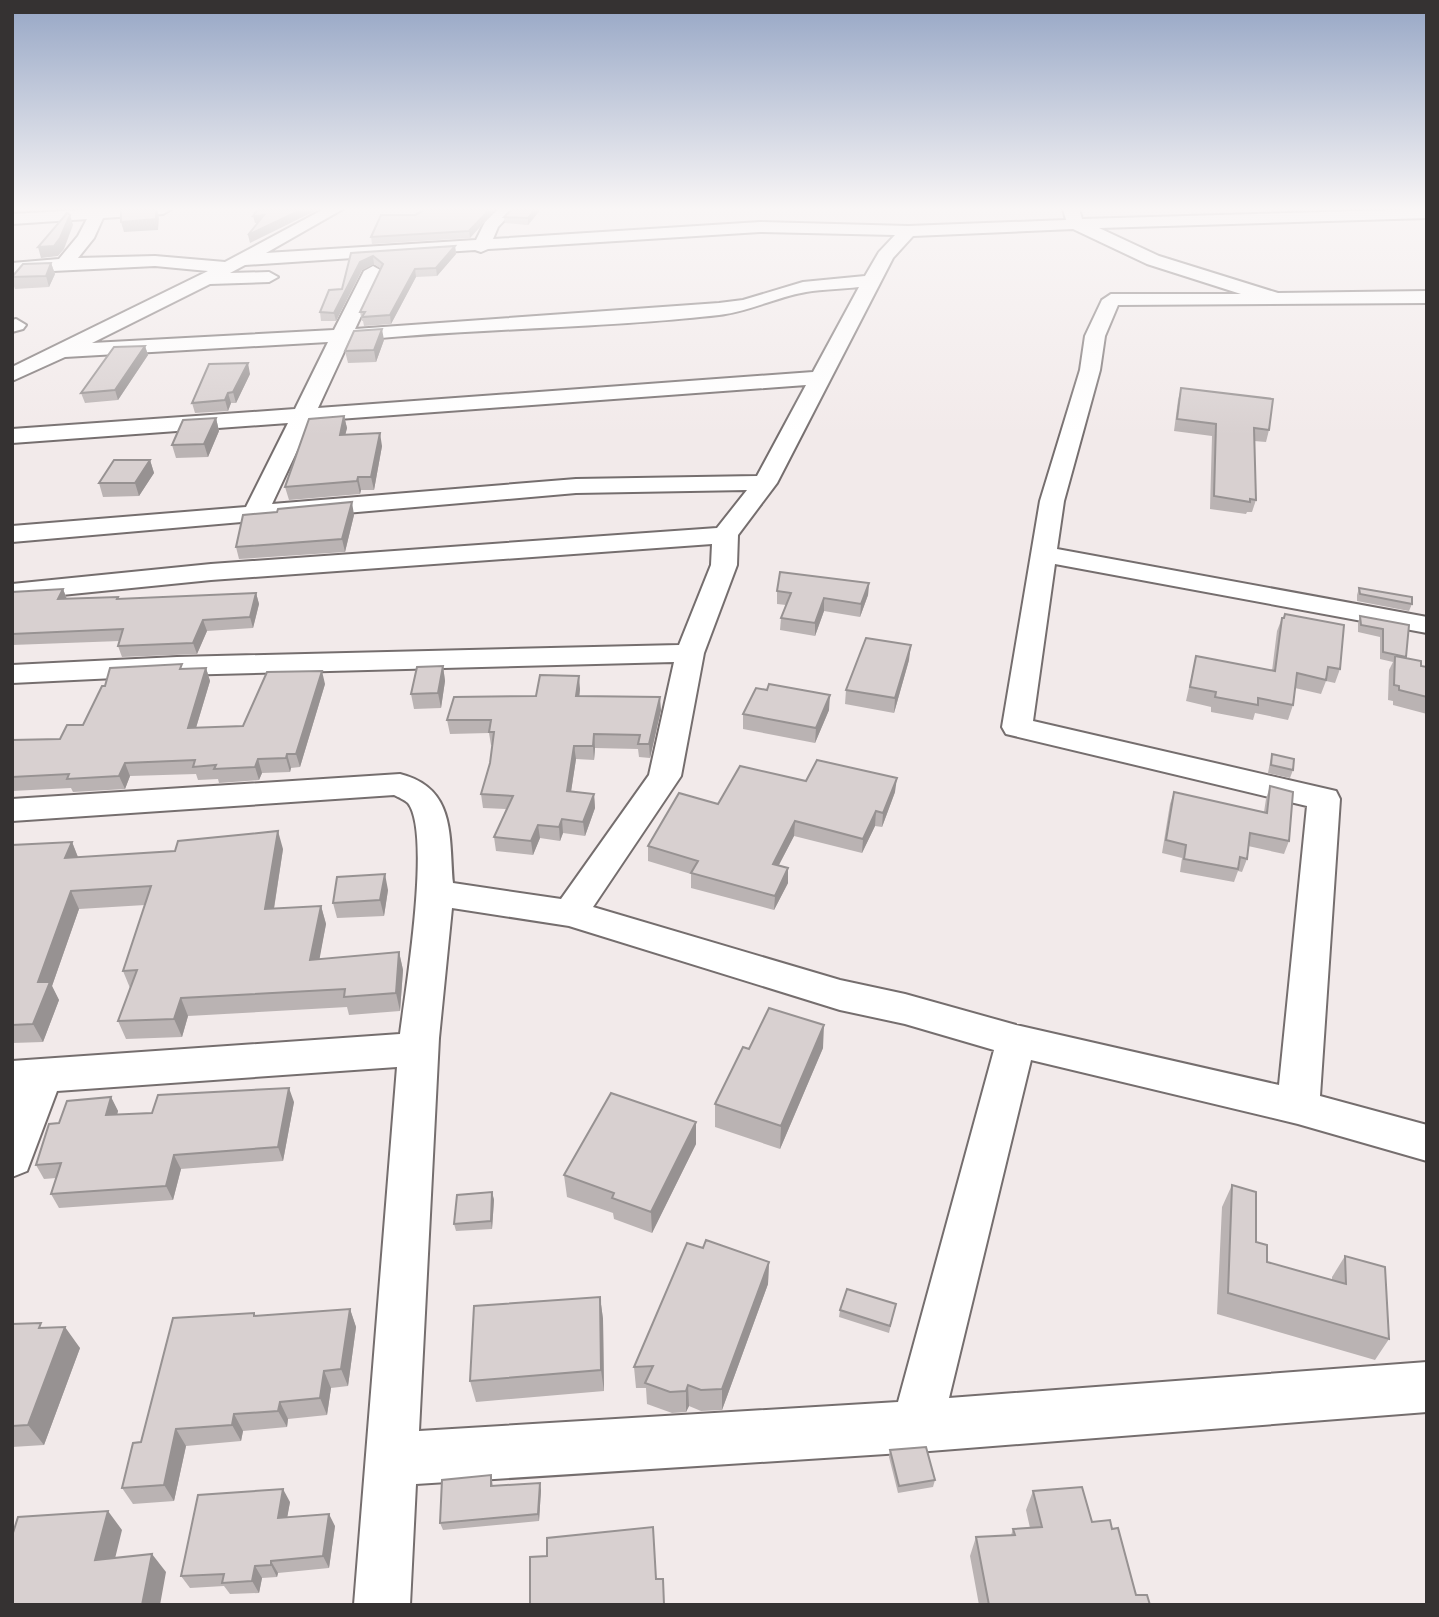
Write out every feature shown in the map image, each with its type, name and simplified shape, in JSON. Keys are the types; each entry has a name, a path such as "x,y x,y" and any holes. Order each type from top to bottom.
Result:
{"street":[{"path":"12,374 194,284"},
{"path":"256,512 340,336 371,284"},
{"path":"60,351 340,336 418,328 559,322 719,309 746,305 803,286 824,284"},
{"path":"570,913 665,776 690,653 724,565 725,535 765,482 870,284"},
{"path":"1231,284 1277,299"},
{"path":"1298,1107 1324,799 1017,727 1043,554 1052,501 1090,370 1095,336 1111,300 1427,297"},
{"path":"12,436 819,378"},
{"path":"12,534 576,486 765,482"},
{"path":"12,592 211,572 725,535"},
{"path":"1043,554 1427,625"},
{"path":"12,674 191,666 690,653"},
{"path":"12,810 400,784 422,797 431,819 436,893 418,1049 382,1605"},
{"path":"436,893 570,913 841,995 905,1009 1016,1041 1298,1107 1427,1143"},
{"path":"917,1426 1016,1041"},
{"path":"12,1158 27,1077 418,1049"},
{"path":"392,1459 917,1426 1427,1387"}],"building":[{"path":"343,284 349,284 334,313 320,312 329,290 342,289"},
{"path":"373,284 407,284 390,315 362,317 365,312 360,312"},
{"path":"382,329 374,350 345,351 354,331"},
{"path":"145,346 115,390 81,393 114,347"},
{"path":"248,363 233,392 228,393 225,400 192,403 209,364"},
{"path":"1181,388 1273,399 1269,430 1254,428 1256,500 1250,499 1250,502 1214,496 1216,424 1177,419"},
{"path":"344,416 340,435 380,433 371,477 358,477 357,481 285,487 309,419"},
{"path":"216,418 204,444 172,445 183,420"},
{"path":"114,460 150,460 135,483 99,483"},
{"path":"352,502 342,539 236,547 243,515"},
{"path":"780,572 869,583 861,604 824,598 815,623 781,618 791,593 777,591"},
{"path":"1359,588 1412,597 1412,604 1360,594"},
{"path":"63,589 58,599 256,593 250,617 203,620 193,643 118,646 123,629 12,634 12,592"},
{"path":"1285,614 1344,625 1340,669 1328,667 1326,680 1297,673 1293,705 1258,698 1258,705 1215,697 1216,692 1190,687 1196,656 1275,671 1282,618"},
{"path":"1360,616 1409,625 1406,657 1383,652 1383,629 1361,625"},
{"path":"866,638 911,645 895,698 846,690"},
{"path":"1395,656 1421,661 1421,666 1427,667 1427,697 1399,690 1399,686 1394,685"},
{"path":"182,664 180,669 206,668 188,728 243,726 267,672 322,671 296,754 287,754 286,758 258,759 255,767 193,767 195,760 125,763 119,776 67,779 69,774 12,777 12,740 60,739 67,725 83,725 102,686 105,686 110,668"},
{"path":"443,666 438,693 411,694 417,667"},
{"path":"540,675 579,676 576,696 660,697 649,744 638,744 640,735 594,734 593,746 574,746 567,791 594,794 583,822 562,819 559,827 538,825 531,841 494,837 513,796 481,794 490,763 494,732 489,732 491,720 447,720 454,697 536,696"},
{"path":"769,684 830,695 816,728 743,714 756,688 767,690"},
{"path":"1272,754 1294,759 1293,770 1271,765"},
{"path":"817,760 897,778 883,813 876,811 863,839 795,821 773,864 788,868 775,896 691,873 698,861 648,846 679,793 718,804 740,766 806,781"},
{"path":"1270,786 1293,792 1289,841 1250,833 1247,859 1240,857 1238,869 1184,859 1186,845 1166,840 1174,792 1267,813"},
{"path":"278,831 265,909 321,906 310,960 399,952 396,993 344,997 345,989 181,998 174,1019 118,1021 137,970 123,971 151,886 71,891 38,982 50,982 33,1024 12,1025 12,845 72,842 65,858 175,851 178,841"},
{"path":"385,874 380,900 333,903 337,877"},
{"path":"769,1008 824,1025 781,1126 715,1104 743,1047 749,1049"},
{"path":"289,1088 278,1147 174,1155 166,1186 51,1194 61,1163 36,1165 49,1124 59,1123 67,1101 111,1097 106,1115 152,1113 158,1095"},
{"path":"611,1093 696,1122 651,1212 612,1198 614,1193 564,1175"},
{"path":"1232,1185 1256,1192 1256,1242 1267,1245 1267,1262 1346,1284 1345,1256 1385,1267 1389,1339 1228,1293"},
{"path":"492,1192 491,1221 454,1224 457,1195"},
{"path":"706,1240 769,1262 722,1389 701,1390 688,1385 686,1391 670,1392 645,1383 653,1366 634,1367 687,1243 703,1248"},
{"path":"847,1289 896,1304 890,1326 840,1310"},
{"path":"600,1297 601,1370 470,1381 474,1306"},
{"path":"350,1309 341,1369 324,1371 320,1398 280,1402 278,1411 234,1414 232,1425 176,1429 164,1485 122,1488 133,1443 141,1442 173,1318 254,1313 254,1316"},
{"path":"41,1323 39,1328 65,1327 28,1425 12,1426 12,1324"},
{"path":"926,1447 935,1480 899,1486 890,1450"},
{"path":"491,1475 491,1486 540,1483 538,1514 440,1523 442,1480"},
{"path":"1082,1487 1092,1522 1110,1520 1112,1529 1118,1528 1136,1595 1147,1595 1150,1605 989,1605 976,1537 1015,1535 1013,1529 1042,1527 1033,1491"},
{"path":"283,1489 278,1518 329,1514 323,1556 271,1561 271,1565 255,1566 252,1581 222,1583 224,1574 181,1576 198,1495"},
{"path":"108,1511 95,1560 152,1554 142,1605 12,1605 12,1536 18,1517"},
{"path":"653,1527 656,1579 663,1579 664,1605 530,1605 530,1557 547,1556 547,1538"}]}
